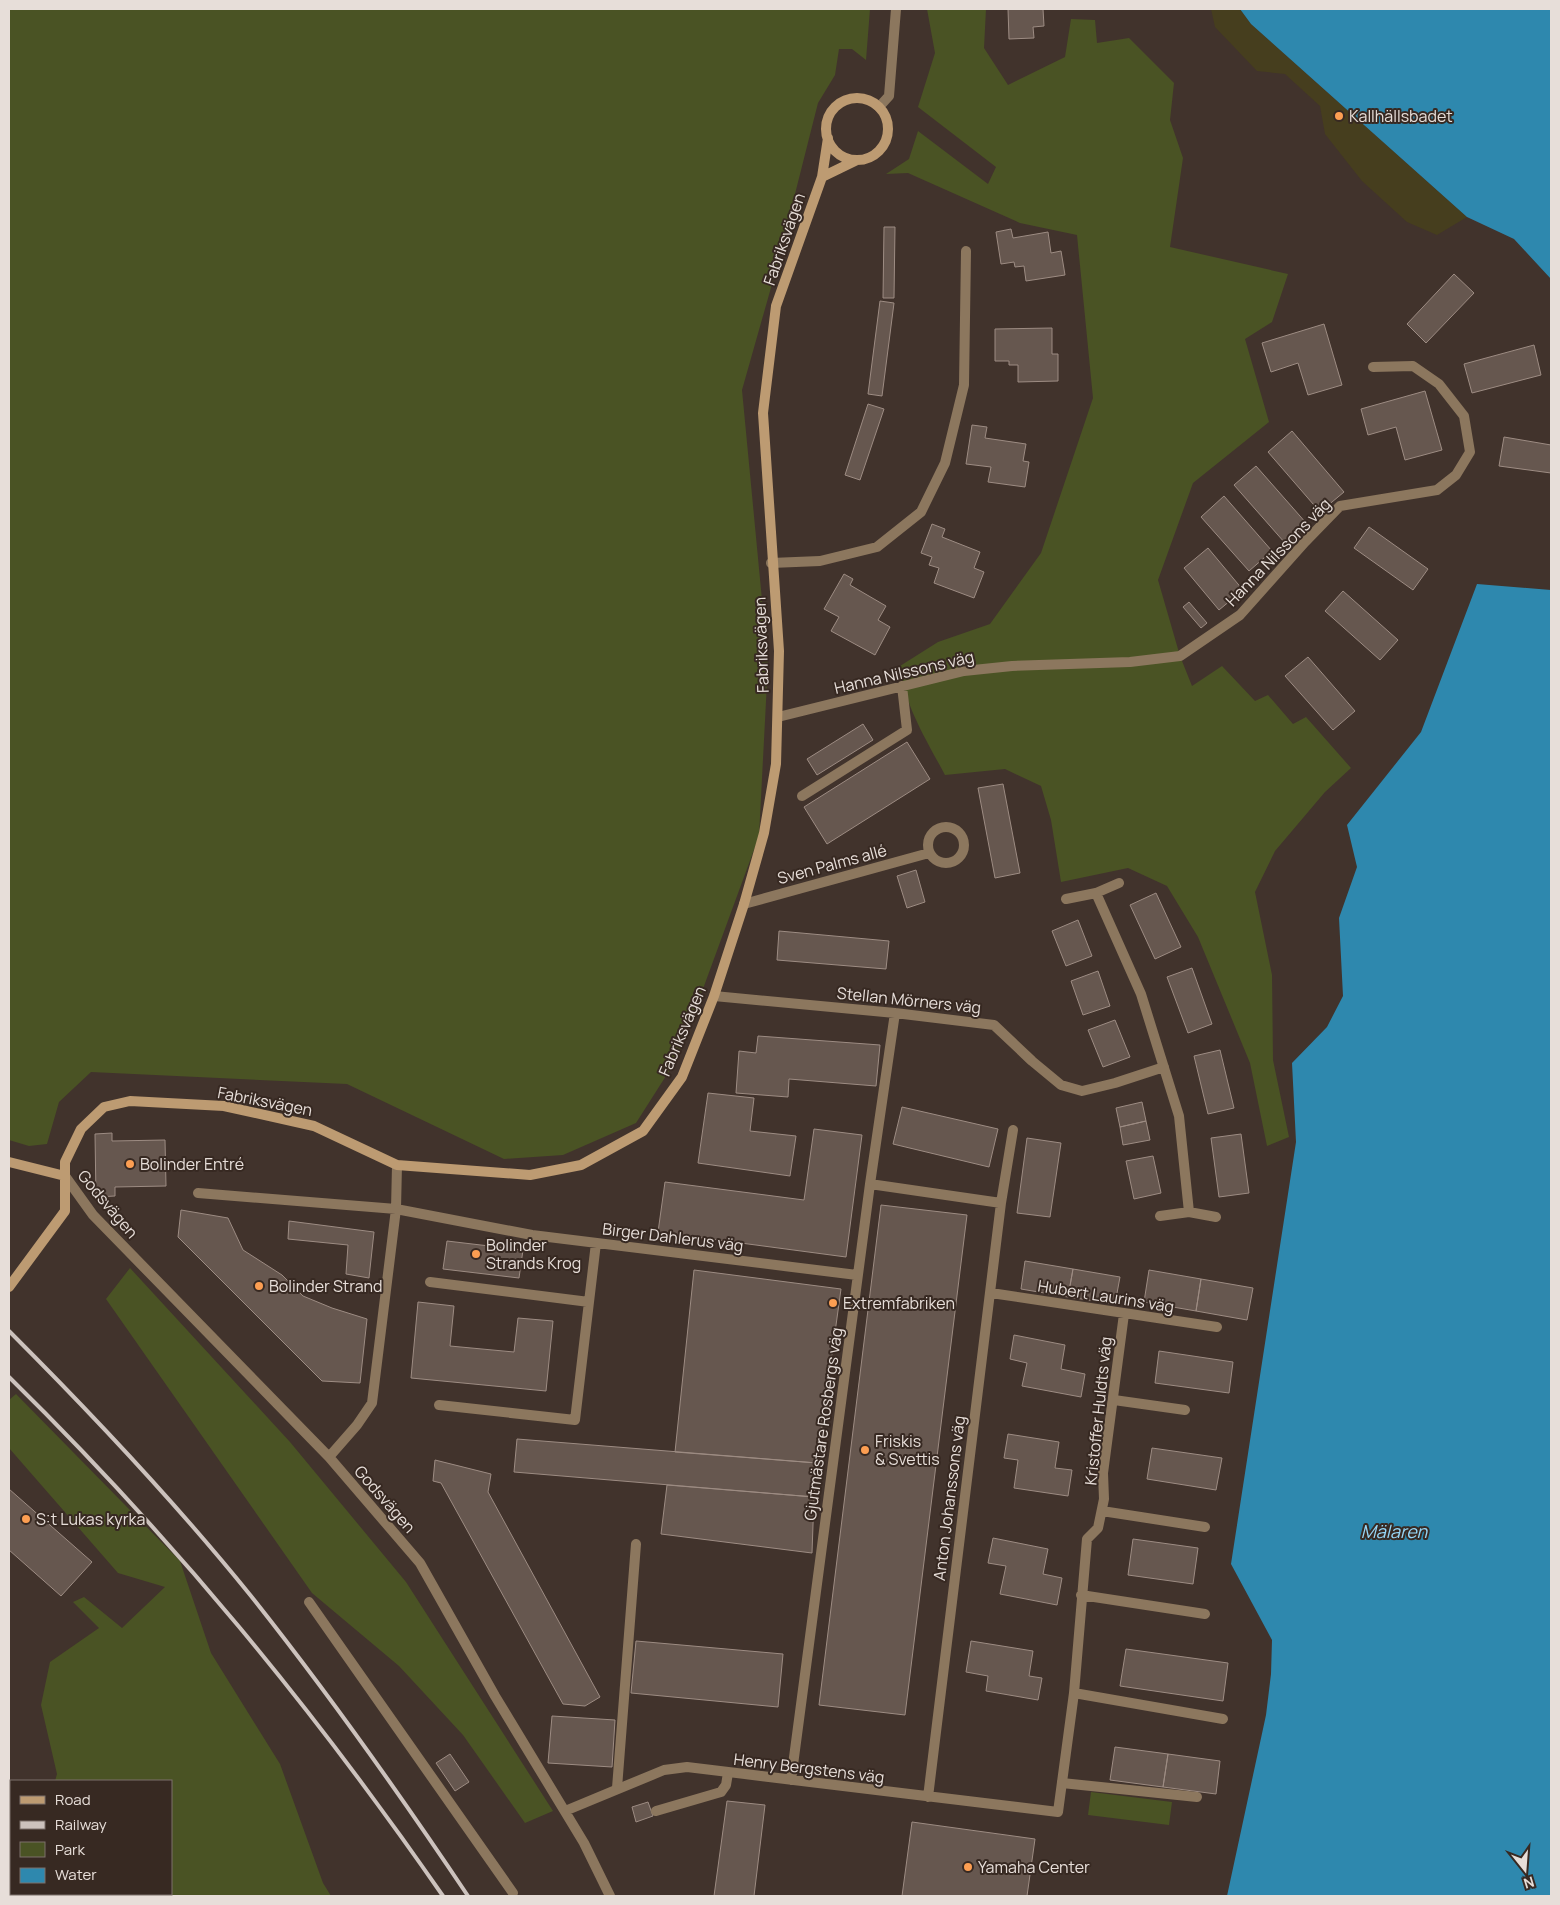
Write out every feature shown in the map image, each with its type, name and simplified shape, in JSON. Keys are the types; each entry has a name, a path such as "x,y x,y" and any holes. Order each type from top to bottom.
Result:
{"street":[{"path":"880,107 889,96 896,9"},
{"name":"Fabriksvägen","path":"9,1287 65,1211 65,1162 81,1129 104,1108 130,1101 224,1106 314,1126 397,1166 530,1175 581,1165 643,1131 682,1077 714,996 744,904 764,833 776,764 779,651 763,413 776,306 822,177 830,114 844,101 862,98 880,107 887,119 888,130 886,141 880,150 868,158 858,160 822,177"},
{"path":"828,138 833,148 841,155 858,160"},
{"path":"772,563 820,561 878,547 921,512 945,463 964,385 966,251"},
{"name":"Hanna Nilssons väg","path":"778,717 964,671 1012,666 1130,662 1180,656 1240,615 1340,506 1437,490 1456,474 1470,452 1464,416 1439,384 1413,366 1373,367"},
{"path":"802,796 907,730 902,686"},
{"name":"Sven Palms allé","path":"744,904 929,852"},
{"path":"1066,899 1096,893 1119,883"},
{"path":"1096,893 1141,994 1179,1116 1189,1212"},
{"name":"Stellan Mörners väg","path":"714,996 895,1013 994,1025 1032,1062 1061,1085 1082,1092 1164,1067"},
{"name":"Gjutmästare Rosbergs väg","path":"791,1780 857,1275 895,1013"},
{"name":"Anton Johanssons väg","path":"928,1797 938,1732 938,1700 1001,1203 1013,1130"},
{"path":"9,1162 65,1176"},
{"path":"329,1457 357,1425 372,1403 396,1210 397,1166"},
{"name":"Godsvägen","path":"65,1176 94,1216 329,1457 420,1563 495,1696 584,1843 610,1896"},
{"path":"870,1184 1001,1203"},
{"name":"Birger Dahlerus väg","path":"198,1193 396,1210 532,1235 857,1275"},
{"path":"1160,1216 1189,1212 1216,1218"},
{"path":"439,1405 575,1420 596,1243"},
{"path":"430,1282 588,1302"},
{"name":"Hubert Laurins väg","path":"991,1293 1218,1327"},
{"name":"Kristoffer Huldts väg","path":"1058,1812 1074,1693 1087,1539 1098,1528 1104,1499 1103,1473 1124,1314"},
{"path":"1114,1400 1185,1410"},
{"path":"1102,1511 1205,1528"},
{"path":"617,1788 636,1544"},
{"path":"1081,1595 1205,1614"},
{"path":"309,1602 513,1893"},
{"path":"1074,1693 1223,1719"},
{"name":"Henry Bergstens väg","path":"565,1811 664,1770 687,1767 1058,1812"},
{"path":"656,1812 721,1792 726,1785 728,1773"},
{"path":"1062,1783 1197,1797"}],"green space":[{"path":"9,9 870,9 866,60 852,49 839,49 835,75 818,103 774,277 742,390 768,663 759,836 678,1057 636,1123 563,1155 504,1159 347,1084 91,1072 59,1102 47,1144 29,1146 9,1140"},
{"path":"927,9 986,9 984,48 1008,85 1065,57 1071,19 1095,20 1097,43 1129,38 1174,83 1170,120 1183,158 1170,247 1288,274 1272,322 1245,339 1269,422 1193,483 1158,580 1180,656 1192,686 1222,666 1255,701 1268,695 1293,724 1306,717 1351,768 1325,792 1275,851 1255,892 1272,975 1273,1060 1289,1137 1267,1146 1250,1063 1198,937 1167,886 1128,868 1061,882 1051,820 1041,786 1005,769 945,775 917,722 906,695 900,666 938,642 990,624 1041,553 1093,398 1077,235 1020,223 908,173 886,174 909,159 918,131 988,184 996,167 918,107 935,53"},
{"path":"130,1268 290,1442 406,1582 553,1811 525,1823 463,1735 399,1666 312,1593 106,1299"},
{"path":"16,1394 180,1561 211,1653 280,1764 323,1883 331,1896 39,1895 172,1895 172,1780 55,1780 57,1774 41,1705 50,1662 99,1628 73,1602 84,1597 122,1628 165,1587 118,1573 9,1448 9,1400"},
{"path":"1091,1792 1172,1802 1169,1825 1088,1815"}],"sand":[{"name":"Kallhällsbadet","path":"1211,9 1240,9 1251,24 1467,217 1437,235 1407,222 1362,181 1325,134 1320,106 1285,74 1257,71 1215,27"}],"water":[{"path":"1240,9 1551,9 1551,279 1514,239 1467,217 1251,24"},
{"name":"Mälaren","path":"1477,584 1551,590 1551,1896 1227,1896 1266,1715 1271,1674 1272,1640 1231,1564 1296,1142 1292,1063 1327,1027 1343,996 1339,918 1357,867 1347,825 1421,732"}],"building":[{"path":"1008,9 1043,9 1044,26 1033,27 1034,38 1009,39"},
{"path":"884,227 895,227 894,298 883,298"},
{"path":"1011,229 1013,238 1048,232 1051,253 1061,251 1065,275 1026,281 1024,266 1015,267 1014,262 1001,264 996,232"},
{"path":"1454,274 1474,293 1426,343 1407,324"},
{"path":"880,301 894,303 882,396 868,394"},
{"path":"1324,324 1342,385 1308,395 1298,363 1271,372 1262,343"},
{"path":"1052,328 1052,354 1058,354 1058,381 1018,382 1018,365 1009,365 1009,361 995,361 995,329"},
{"path":"1534,345 1541,375 1472,393 1464,364"},
{"path":"1425,391 1442,450 1405,460 1396,427 1368,435 1361,409"},
{"path":"868,404 884,409 860,480 845,475"},
{"path":"972,425 987,427 985,438 1026,444 1023,461 1029,462 1025,487 988,482 991,467 966,464"},
{"path":"1292,431 1344,492 1320,512 1268,452"},
{"path":"1504,437 1551,445 1551,473 1499,466"},
{"path":"1256,466 1307,524 1285,543 1234,485"},
{"path":"1224,496 1272,551 1249,571 1201,517"},
{"path":"932,524 945,529 942,537 980,552 974,568 984,572 974,598 934,583 939,568 929,565 932,557 921,553"},
{"path":"1369,527 1428,569 1413,590 1354,548"},
{"path":"1208,548 1243,590 1219,610 1184,568"},
{"path":"844,574 853,579 850,585 886,606 878,620 890,627 875,655 831,631 839,617 824,609"},
{"path":"1343,591 1398,640 1380,660 1325,611"},
{"path":"1189,602 1207,623 1201,628 1183,607"},
{"path":"1308,657 1355,711 1333,730 1285,676"},
{"path":"863,724 873,740 817,775 807,759"},
{"path":"907,742 930,779 827,844 804,807"},
{"path":"1003,784 1020,873 995,878 978,788"},
{"path":"916,870 925,902 907,908 897,876"},
{"path":"1156,893 1181,947 1155,959 1130,905"},
{"path":"1078,920 1092,956 1066,966 1052,931"},
{"path":"779,931 889,941 886,969 777,960"},
{"path":"1192,968 1212,1024 1188,1033 1167,977"},
{"path":"1098,971 1110,1006 1083,1015 1071,981"},
{"path":"1115,1020 1130,1057 1103,1067 1088,1030"},
{"path":"758,1036 880,1045 876,1086 789,1079 788,1097 736,1093 739,1051 756,1053"},
{"path":"1220,1050 1234,1108 1208,1114 1194,1056"},
{"path":"708,1093 754,1098 750,1131 796,1136 790,1176 698,1163"},
{"path":"1142,1102 1146,1121 1120,1127 1116,1108"},
{"path":"902,1107 998,1129 989,1167 893,1144"},
{"path":"1146,1121 1150,1140 1123,1145 1120,1127"},
{"path":"814,1129 862,1135 846,1257 658,1232 665,1182 804,1200"},
{"name":"Bolinder Entré","path":"112,1133 112,1141 165,1140 166,1186 115,1187 115,1196 96,1197 95,1134"},
{"path":"1241,1134 1249,1193 1219,1197 1211,1138"},
{"path":"1027,1138 1061,1143 1050,1217 1017,1213"},
{"path":"1153,1156 1161,1193 1134,1199 1126,1161"},
{"path":"881,1205 967,1215 905,1715 819,1705"},
{"name":"Bolinder Strand","path":"181,1210 228,1218 243,1250 282,1275 303,1296 367,1319 360,1383 322,1381 178,1237"},
{"path":"289,1221 374,1232 369,1278 346,1274 348,1245 288,1239"},
{"path":"447,1241 523,1250 519,1278 443,1269"},
{"path":"1025,1261 1073,1269 1068,1297 1021,1289"},
{"path":"1073,1269 1120,1277 1115,1304 1068,1297"},
{"path":"694,1270 841,1289 817,1463 675,1452"},
{"path":"1149,1270 1201,1279 1196,1311 1144,1302"},
{"path":"1201,1279 1253,1288 1247,1320 1196,1311"},
{"path":"418,1302 454,1306 450,1346 514,1352 518,1318 553,1321 546,1391 411,1378"},
{"path":"1014,1335 1065,1345 1061,1369 1085,1374 1081,1397 1022,1386 1027,1363 1010,1359"},
{"path":"1159,1351 1233,1362 1229,1393 1155,1383"},
{"path":"1008,1434 1059,1442 1055,1468 1072,1470 1068,1496 1014,1488 1018,1460 1004,1458"},
{"path":"517,1439 817,1463 814,1497 514,1472"},
{"path":"1152,1448 1222,1458 1216,1490 1147,1479"},
{"path":"435,1460 491,1474 488,1492 600,1697 585,1706 563,1704 441,1483 433,1481"},
{"path":"667,1485 814,1497 812,1553 661,1534"},
{"name":"S:t Lukas kyrka","path":"9,1489 92,1562 61,1596 9,1550"},
{"path":"993,1538 1048,1549 1043,1574 1062,1578 1057,1605 1000,1594 1006,1566 988,1563"},
{"path":"1133,1539 1198,1548 1193,1584 1128,1575"},
{"path":"636,1641 783,1654 778,1707 631,1693"},
{"path":"971,1641 1033,1651 1029,1676 1042,1678 1038,1700 986,1691 988,1676 966,1672"},
{"path":"1126,1649 1228,1663 1223,1701 1120,1686"},
{"path":"552,1716 615,1720 612,1767 548,1763"},
{"path":"1115,1747 1168,1754 1163,1787 1110,1780"},
{"path":"450,1754 469,1782 455,1791 436,1763"},
{"path":"1168,1754 1220,1761 1216,1794 1163,1787"},
{"path":"727,1801 765,1805 754,1896 714,1896"},
{"path":"648,1802 653,1816 636,1822 632,1807"},
{"name":"Yamaha Center","path":"912,1822 1035,1839 1027,1896 902,1896"}],"railway":[{"path":"9,1331 133,1460 223,1561 308,1669 416,1819 468,1896"},
{"path":"9,1377 128,1499 238,1626 343,1758 443,1896"}],"place":[{"name":"Kallhällsbadet","path":"1339,116"},
{"name":"Bolinder Entré","path":"130,1164"},
{"name":"Bolinder Strands Krog","path":"476,1254"},
{"name":"Bolinder Strand","path":"259,1286"},
{"name":"Extremfabriken","path":"833,1303"},
{"name":"Friskis & Svettis","path":"865,1450"},
{"name":"S:t Lukas kyrka","path":"26,1519"},
{"name":"Yamaha Center","path":"968,1867"}]}
